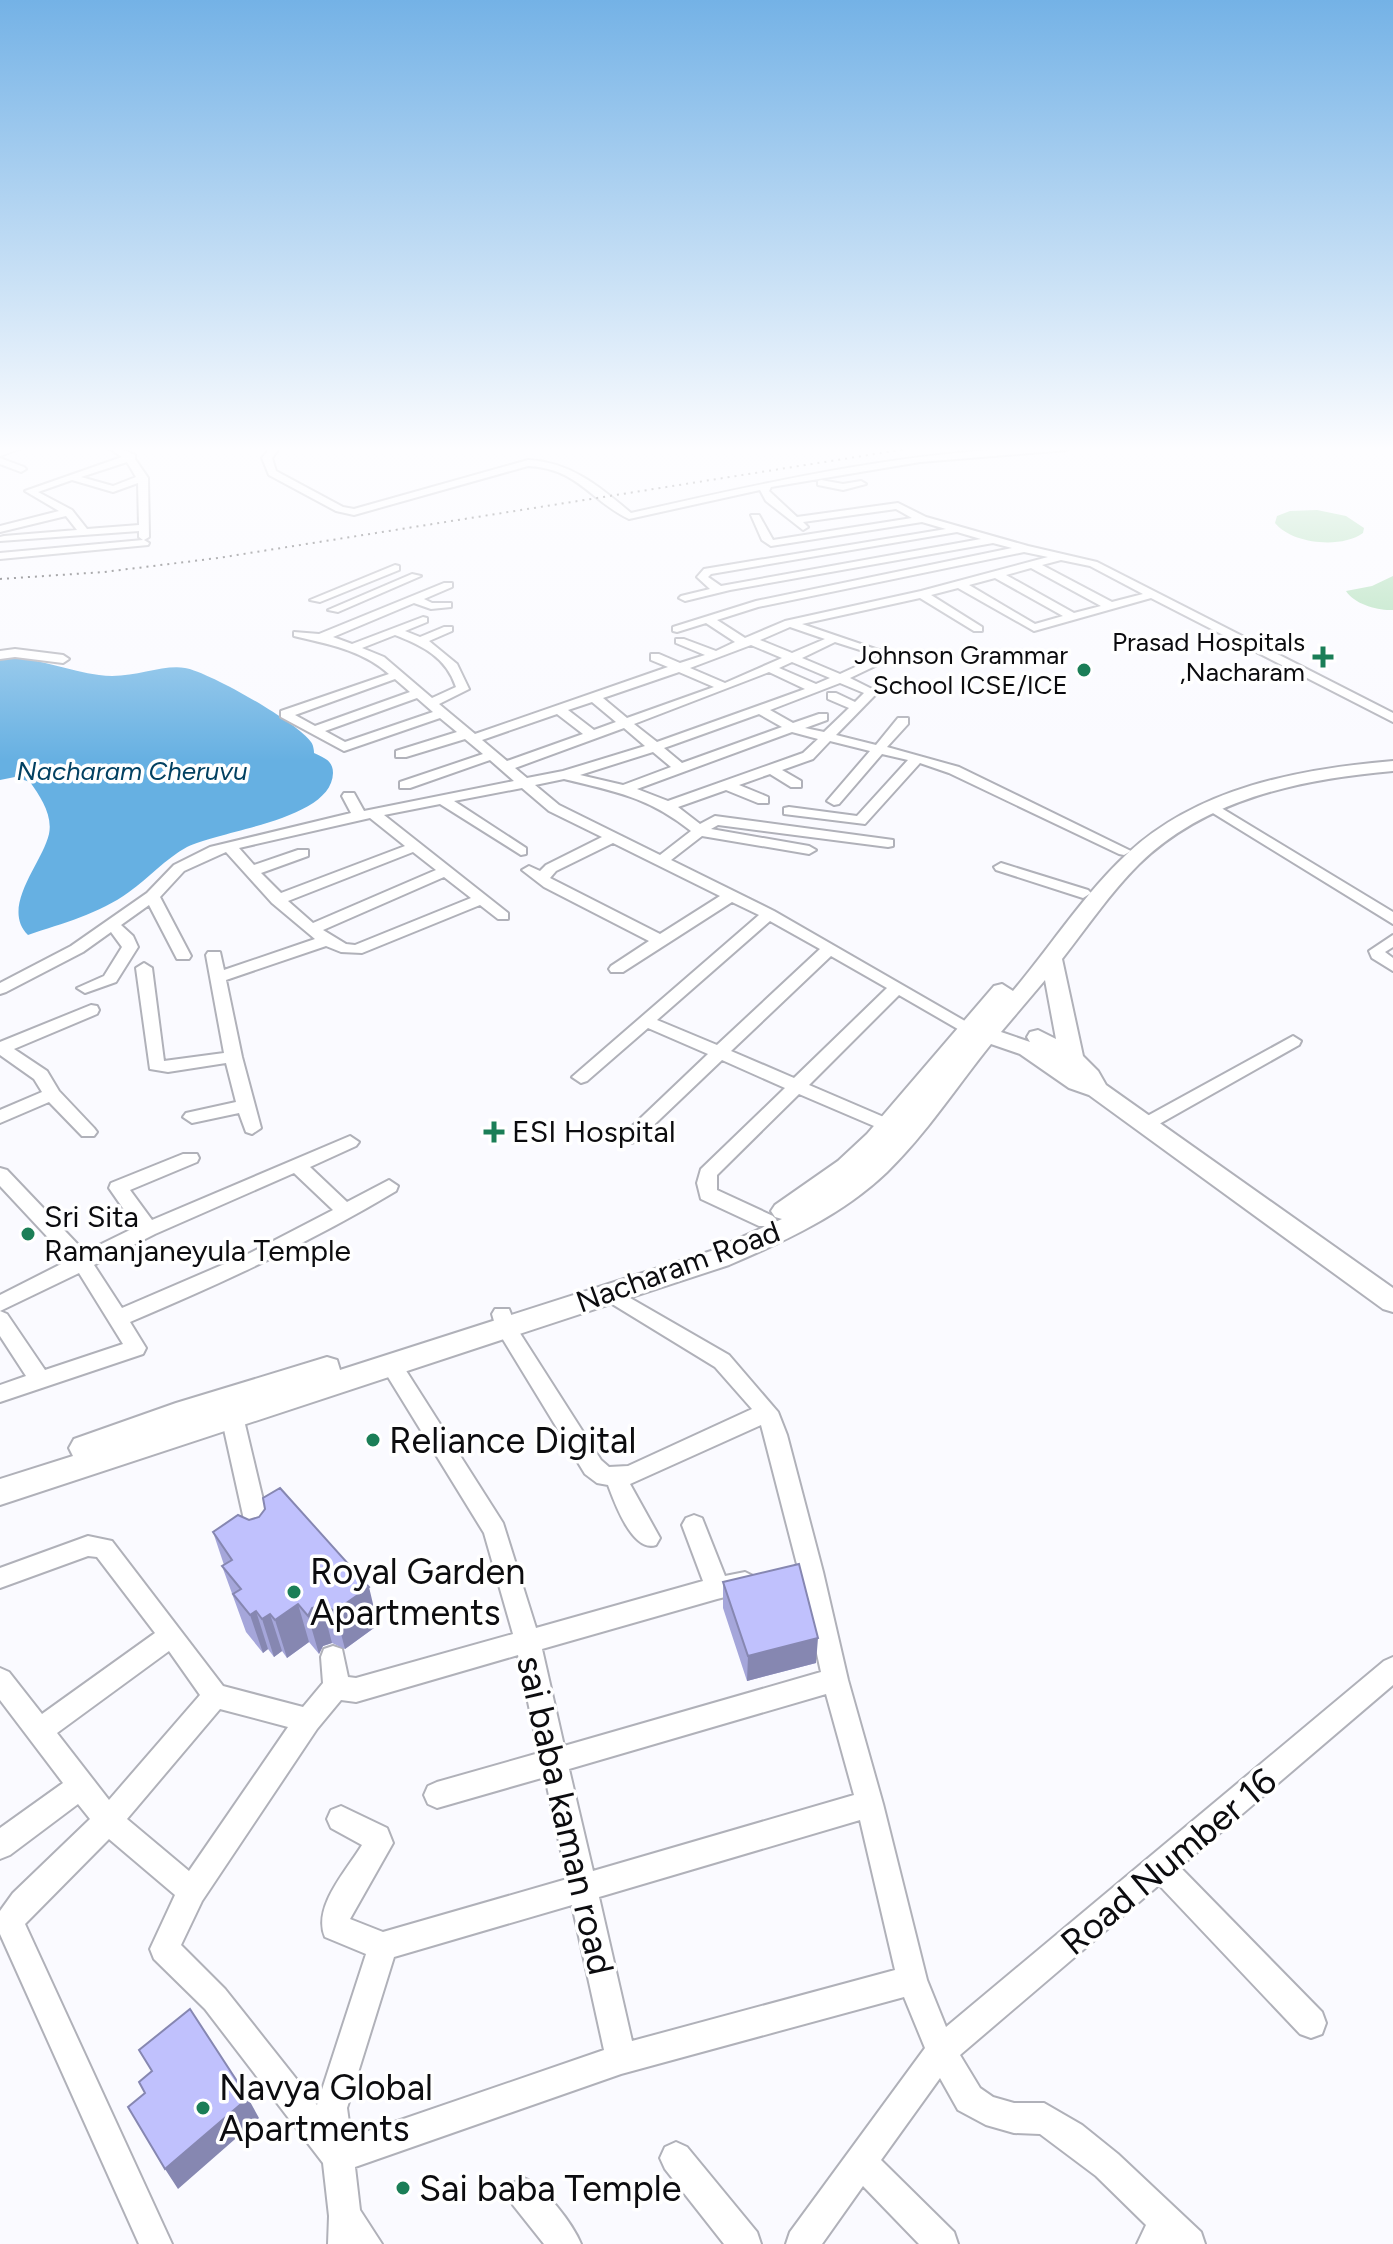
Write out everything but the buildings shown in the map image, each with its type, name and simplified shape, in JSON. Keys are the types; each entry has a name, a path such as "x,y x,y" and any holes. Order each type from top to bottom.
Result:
{"main road":[{"name":"Nacharam Road","path":"0,1476 176,1415 504,1321 611,1294 720,1258 813,1215 868,1175 1083,893 1124,851 1163,825 1238,789 1313,770 1393,760"},
{"name":"Nacharam Road","path":"0,1492 391,1364 750,1231 805,1200 842,1172 1051,959 1097,898 1134,858 1157,839 1213,807 1294,780 1346,770 1393,766"},
{"path":"1051,959 1072,1059"},
{"path":"984,1024 1036,1036 1072,1059 1091,1076 1097,1090"},
{"path":"984,1024 1028,1049 1077,1083 1097,1090 1393,1302"}],"street":[{"path":"0,556 73,552"},
{"path":"756,604 702,577 708,571 830,552"},
{"path":"836,552 898,598"},
{"path":"685,598 724,588 931,552"},
{"path":"735,659 678,635 707,619 756,604 1013,552"},
{"path":"1038,552 1093,564 1393,718"},
{"path":"401,754 595,698 750,642 789,623 922,594 1062,557"},
{"path":"1031,564 1110,606"},
{"path":"316,600 395,568"},
{"path":"994,573 1073,617"},
{"path":"334,610 416,576"},
{"path":"959,584 1034,628 1154,594"},
{"path":"320,638 448,585"},
{"path":"350,586 398,605"},
{"path":"922,594 978,629"},
{"path":"414,599 431,606 447,605"},
{"path":"668,806 808,756 872,692 845,678 750,642 707,619"},
{"path":"355,647 423,620"},
{"path":"0,989 49,965 113,926 152,896 179,868 229,846 307,826 565,775 653,748 816,689 890,656 789,623"},
{"path":"420,641 448,629"},
{"path":"395,631 420,641 451,661 459,673 463,689 430,703"},
{"path":"298,634 355,647 380,660 554,808 769,914 896,989 984,1024"},
{"path":"504,767 729,685 830,641"},
{"path":"0,655 15,653 63,659"},
{"path":"655,657 750,693"},
{"path":"749,665 816,689"},
{"path":"396,675 285,714 344,747 442,713"},
{"path":"640,682 653,690"},
{"path":"313,731 419,693"},
{"path":"832,696 856,707"},
{"path":"666,697 679,704"},
{"path":"595,698 681,769"},
{"path":"760,709 794,729 954,770 1124,851"},
{"path":"559,710 593,735"},
{"path":"624,789 823,717"},
{"path":"834,801 903,721"},
{"path":"405,785 493,755"},
{"path":"789,811 860,821 917,759"},
{"path":"771,769 796,784"},
{"path":"565,775 624,789 668,806 701,832 809,850"},
{"path":"726,785 763,800"},
{"path":"349,796 368,816 414,847 503,916"},
{"path":"443,800 521,851"},
{"path":"1213,807 1393,919"},
{"path":"662,860 715,820 888,843"},
{"path":"613,837 536,874 549,884 661,941"},
{"path":"229,846 277,900 340,949 356,950 482,899"},
{"path":"277,900 414,847"},
{"path":"251,871 303,853"},
{"path":"1001,867 1083,893"},
{"path":"314,928 446,871"},
{"path":"617,969 732,895"},
{"path":"152,896 183,956"},
{"path":"581,1077 769,914"},
{"path":"85,988 110,979 130,947 127,939 113,926"},
{"path":"217,978 327,940"},
{"path":"1393,940 1377,951 1393,966"},
{"path":"631,1137 828,950"},
{"path":"214,955 233,1057 252,1128"},
{"path":"144,968 156,1065 168,1067 233,1057"},
{"path":"766,1221 708,1194 708,1173 896,989"},
{"path":"4,1053 91,1010"},
{"path":"646,1021 887,1125"},
{"path":"1146,1124 1293,1041"},
{"path":"4,1053 41,1075 52,1094 88,1132"},
{"path":"0,1117 52,1094"},
{"path":"192,1117 248,1105"},
{"path":"0,1304 148,1229 350,1142"},
{"path":"148,1229 118,1188 190,1158"},
{"path":"298,1166 346,1212"},
{"path":"0,1174 82,1262 136,1348 0,1394"},
{"path":"119,1318 180,1293 346,1212 389,1186"},
{"path":"611,1294 722,1361 767,1412 776,1435 811,1572 835,1680 870,1804 912,1980 941,2051 969,2099 986,2110 1014,2118 1044,2119 1071,2136 1169,2237"},
{"path":"0,1319 40,1380"},
{"path":"504,1321 593,1467 605,1476 630,1475 767,1412"},
{"name":"sai baba kaman road","path":"391,1364 495,1530 528,1643 621,2059"},
{"path":"232,1416 262,1546"},
{"path":"616,1476 625,1501 648,1538"},
{"path":"694,1525 717,1588"},
{"path":"0,1578 97,1545 104,1548 215,1696 308,1720"},
{"path":"336,1687 356,1690 717,1588 811,1572"},
{"path":"39,1731 172,1635"},
{"path":"333,1657 336,1687 308,1720 192,1891 164,1949 215,1999 338,2157"},
{"name":"Road Number 16","path":"802,2244 941,2051 1393,1669"},
{"path":"437,1795 835,1680"},
{"path":"2,1688 108,1821 192,1891"},
{"path":"156,2244 3,1923 108,1821 215,1696"},
{"path":"0,1845 81,1786"},
{"path":"341,1819 377,1838 379,1843 336,1914 335,1927 383,1946 870,1804"},
{"path":"1161,1867 1311,2023"},
{"path":"366,2244 344,2230 332,2108 383,1946"},
{"path":"338,2157 621,2059 912,1980"},
{"path":"676,2158 745,2244"},
{"path":"862,2163 942,2244"},
{"path":"524,2194 565,2244"}],"green space":[{"path":"1393,576 1393,610 1367,606 1346,591 1372,586"}],"water":[{"name":"Nacharam Cheruvu","path":"9,657 111,676 176,667 213,678 252,699 303,733 312,743 314,753 332,766 328,789 315,802 295,813 187,847 129,892 105,906 28,935 18,912 20,899 45,846 50,827 45,806 30,782 15,777 0,780 0,659"}],"railway":[{"path":"0,579 104,572 258,552"}],"place":[{"name":"Prasad Hospitals ,Nacharam","path":"1323,657"},
{"name":"Johnson Grammar School ICSE/ICE","path":"1084,670"},
{"name":"ESI Hospital","path":"494,1132"},
{"name":"Sri Sita Ramanjaneyula Temple","path":"28,1234"},
{"name":"Reliance Digital","path":"373,1440"},
{"name":"Royal Garden Apartments","path":"294,1592"},
{"name":"Navya Global Apartments","path":"203,2108"},
{"name":"Sai baba Temple","path":"403,2188"}]}
